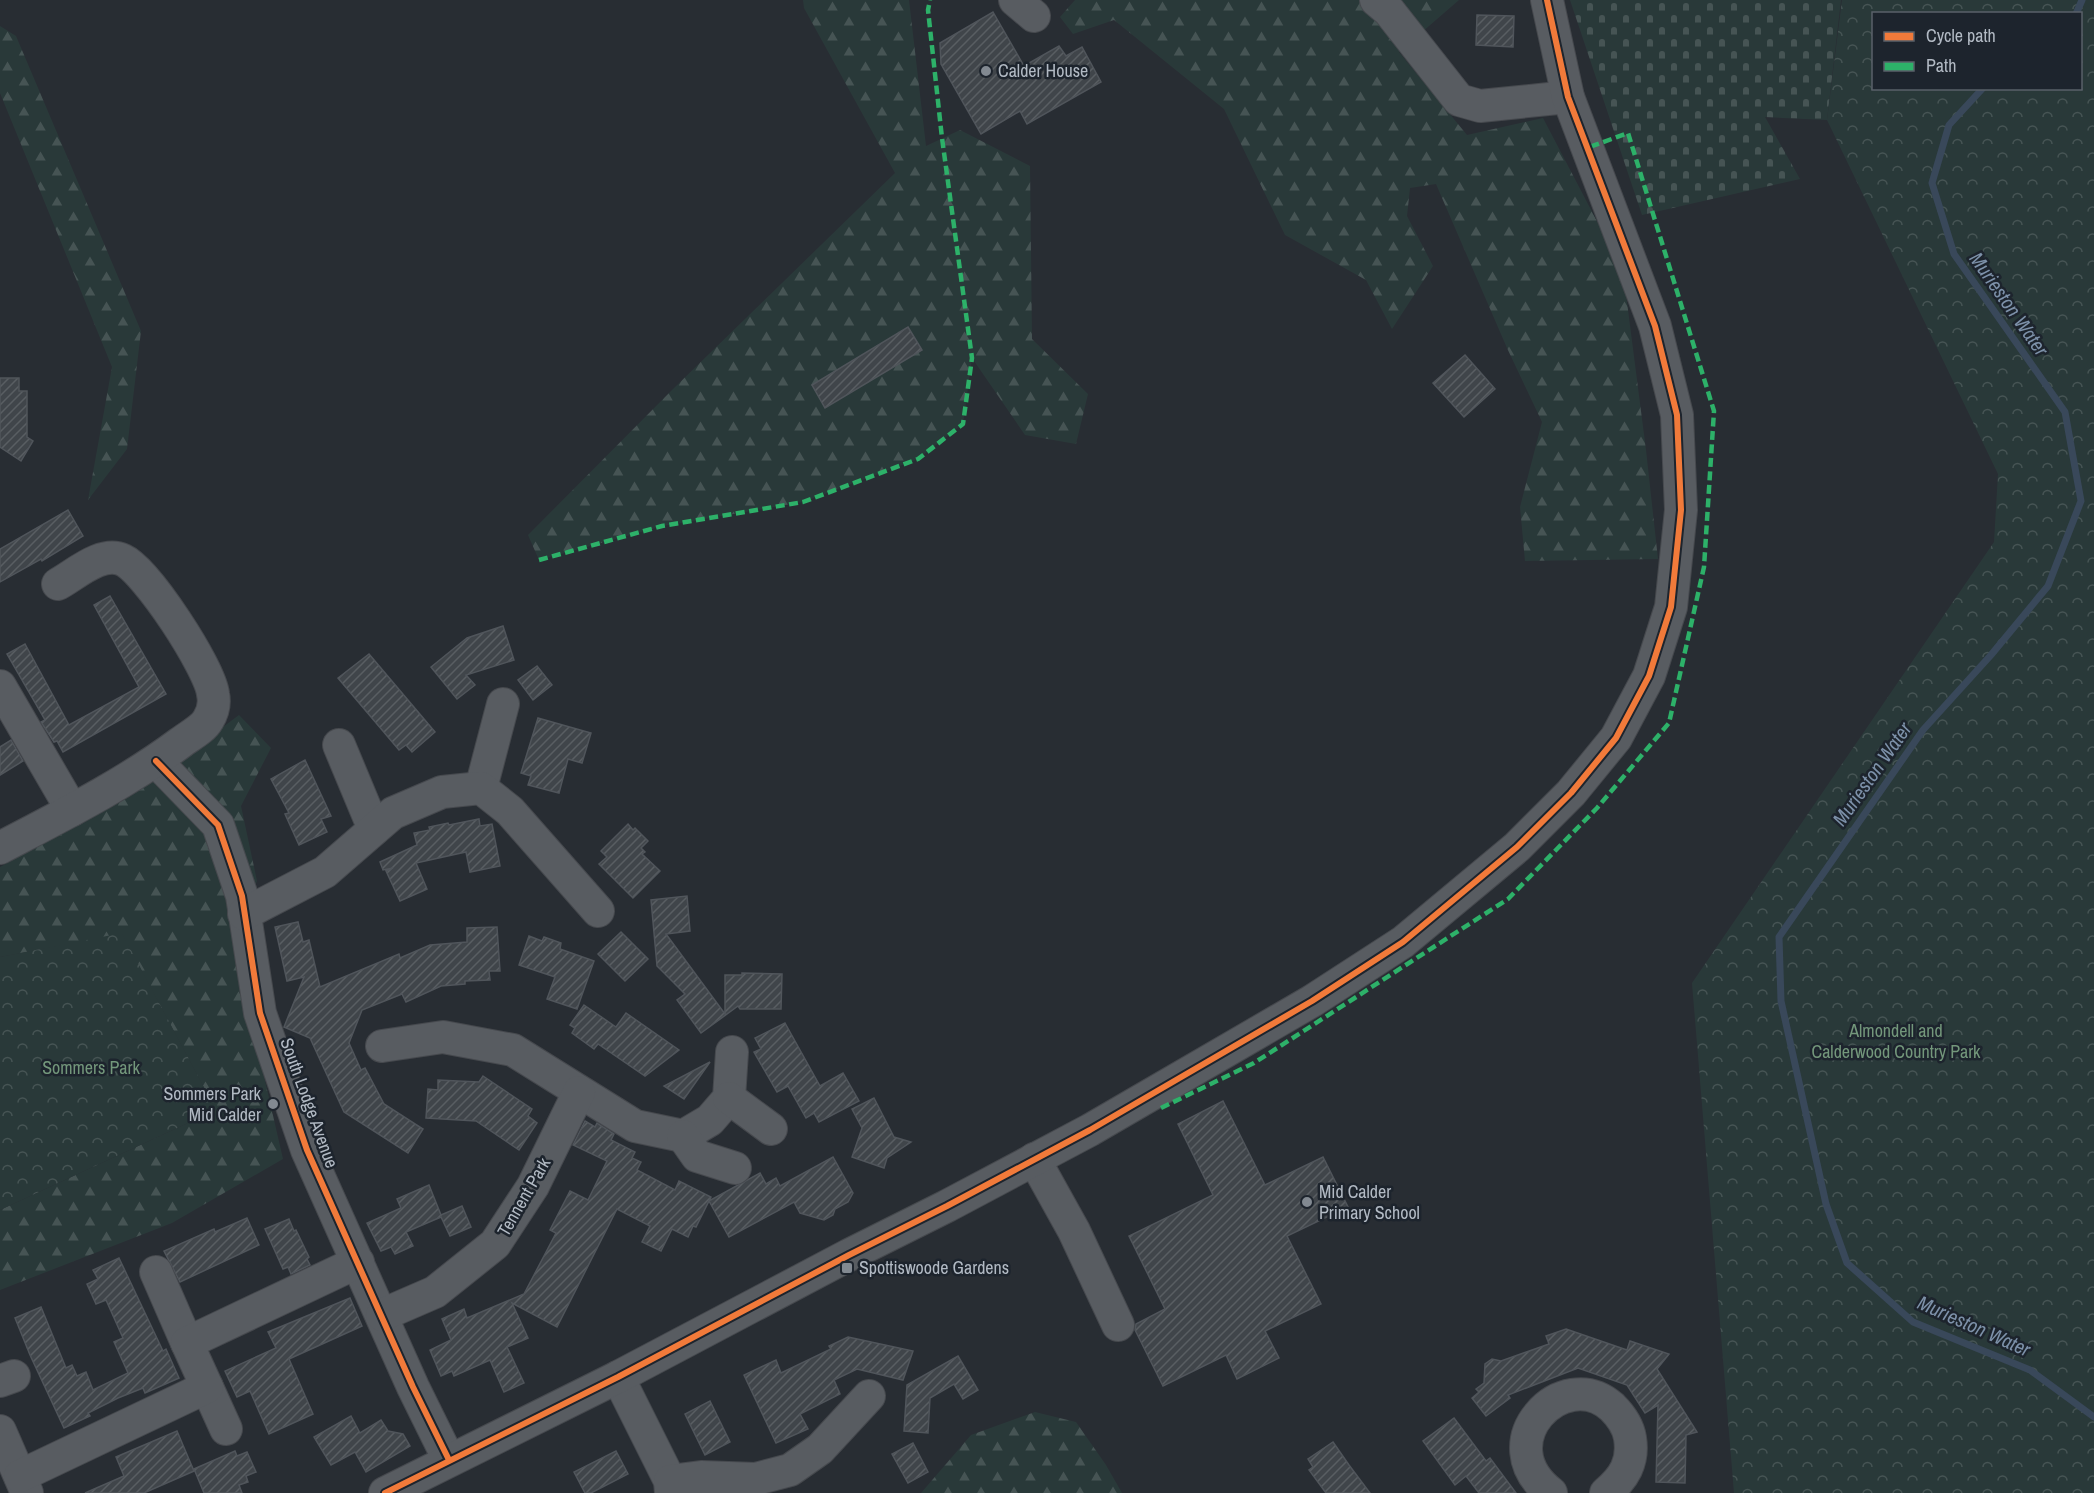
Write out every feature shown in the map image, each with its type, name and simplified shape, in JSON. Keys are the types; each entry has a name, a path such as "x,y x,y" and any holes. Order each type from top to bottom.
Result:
{"street":[{"path":"1376,0 1389,11 1459,100 1480,106 1568,97"},
{"path":"386,1493 618,1377 947,1206 1090,1130 1312,1001 1403,942 1517,847 1571,793 1616,738 1649,676 1671,607 1681,510 1677,415 1655,326 1568,97 1547,0"},
{"path":"0,848 72,810 156,761 207,723 213,710 213,693 206,672 178,625 140,572 122,559 103,558 58,584"},
{"path":"0,686 72,810"},
{"path":"481,788 503,704"},
{"path":"339,745 374,829"},
{"name":"South Lodge Avenue","path":"156,761 218,825 243,896 260,1013 307,1150 413,1387 449,1460"},
{"path":"244,914 325,872 393,813 442,792 481,788 510,811 563,887 598,911"},
{"path":"382,1046 443,1037 513,1050 635,1126 683,1136 697,1155 735,1168"},
{"path":"683,1136 710,1120 729,1098 732,1052"},
{"name":"Tennent Park","path":"382,1315 435,1292 495,1244 533,1186 579,1092"},
{"path":"729,1098 771,1129"},
{"path":"1034,1159 1074,1231 1118,1325"},
{"path":"188,1343 358,1262"},
{"path":"156,1272 226,1429"},
{"path":"618,1377 670,1487 701,1477 756,1479 790,1470 820,1449 869,1396"},
{"path":"0,1431 23,1484 207,1387"},
{"path":"1551,1493 1539,1484 1529,1468 1526,1457 1526,1439 1537,1415 1551,1402 1571,1395 1589,1396 1607,1403 1621,1416 1629,1430 1632,1449 1629,1467 1619,1483 1606,1493"}],"green space":[{"path":"803,0 909,0 926,146 960,130 1030,166 1032,339 1088,394 1076,444 1025,435 972,358 963,424 918,459 803,502 663,526 539,560 528,535 673,389 895,173 804,8"},
{"path":"1075,0 1459,0 1399,52 1467,135 1543,118 1623,271 1658,559 1525,561 1520,507 1542,422 1507,348 1436,184 1410,188 1407,216 1433,266 1392,329 1366,280 1285,235 1224,109 1114,20 1073,34 1060,17"},
{"path":"1570,0 1841,0 1827,120 1765,117 1800,179 1642,215"},
{"name":"Almondell and Calderwood Country Park","path":"1842,0 2094,0 2094,1493 1734,1493 1692,983 1994,542 1998,474 1827,120"},
{"path":"0,26 16,36 141,331 127,449 88,500 112,367 0,93"},
{"path":"239,715 271,748 241,806 257,881 232,937 283,1159 172,1223 0,1290 0,1210 216,1110 122,934 0,957 0,867 131,796"},
{"name":"Sommers Park","path":"122,933 216,1110 0,1210 0,957"},
{"path":"1035,1412 1076,1422 1122,1493 921,1493 971,1435"}],"building":[{"name":"Calder House","path":"993,12 1024,66 1059,46 1066,56 1082,47 1101,82 1027,124 1020,111 981,134 941,64 940,43"},
{"path":"1477,15 1514,16 1513,47 1476,45"},
{"path":"908,327 922,350 825,408 812,385"},
{"path":"1465,355 1495,389 1464,417 1433,383"},
{"path":"0,378 19,378 19,391 27,391 27,437 33,441 21,461 0,447"},
{"path":"68,510 83,536 42,561 41,559 0,582 0,549"},
{"path":"110,596 166,694 63,752 41,722 45,720 7,654 25,644 69,725 139,687 94,605"},
{"path":"503,626 514,660 466,675 475,685 457,699 431,667 467,638"},
{"path":"369,654 435,732 412,752 406,745 399,750 338,678"},
{"path":"537,666 552,685 533,700 518,680"},
{"path":"538,718 591,733 582,763 568,759 559,793 528,785 531,776 521,773"},
{"path":"11,740 23,761 0,775 0,747"},
{"path":"305,760 331,816 321,819 327,832 299,845 285,814 289,813 271,779"},
{"path":"479,819 480,826 492,824 500,866 470,872 466,852 416,863 427,889 400,901 386,871 393,868 383,870 380,862 417,845 414,833 430,830 429,827"},
{"path":"628,824 648,841 641,848 645,852 642,854 660,871 633,898 599,864 607,857 601,851"},
{"path":"687,896 690,931 666,934 725,1014 725,975 742,975 742,973 782,974 781,1009 740,1009 738,1006 701,1033 677,1000 685,994 657,966 651,900"},
{"path":"298,922 303,942 309,940 320,987 399,954 400,958 430,945 467,942 467,928 497,927 500,971 489,971 490,980 465,981 465,984 441,986 406,1002 402,994 362,1010 349,1043 361,1070 365,1068 384,1104 423,1129 408,1153 344,1112 310,1038 284,1027 304,977 287,981 275,927"},
{"path":"621,932 648,959 625,981 598,954"},
{"path":"529,936 542,941 544,937 561,943 560,949 594,961 577,1009 547,999 555,977 519,965"},
{"path":"584,1005 616,1027 626,1013 679,1050 645,1076 598,1044 594,1049 572,1033 575,1028 570,1025"},
{"path":"785,1023 820,1086 843,1073 859,1101 819,1122 814,1113 806,1118 788,1086 777,1092 754,1052 761,1049 755,1038"},
{"path":"710,1062 684,1099 664,1086"},
{"path":"483,1076 532,1109 528,1116 537,1123 519,1150 476,1121 426,1118 428,1089 438,1090 438,1080 479,1082"},
{"path":"874,1098 894,1137 911,1142 887,1158 884,1168 852,1157 862,1128 852,1109"},
{"path":"1223,1101 1265,1185 1323,1157 1348,1207 1287,1236 1321,1304 1265,1331 1279,1358 1237,1379 1226,1355 1163,1386 1135,1330 1136,1324 1165,1309 1129,1236 1213,1195 1178,1124"},
{"path":"585,1121 595,1127 597,1123 614,1134 611,1140 635,1152 632,1158 641,1162 637,1170 675,1190 679,1181 711,1197 696,1227 693,1226 688,1237 672,1229 661,1251 642,1242 650,1226 617,1209 557,1327 512,1303 528,1338 507,1347 524,1383 504,1392 490,1360 454,1376 452,1371 441,1376 430,1350 451,1340 442,1319 464,1309 467,1318 524,1294 556,1233 550,1230 570,1191 588,1200 607,1161 573,1145"},
{"path":"833,1157 853,1193 848,1202 835,1209 833,1215 824,1220 800,1213 794,1202 729,1237 709,1201 760,1173 766,1184 776,1178 780,1186"},
{"path":"429,1185 441,1215 462,1206 471,1227 450,1236 441,1217 406,1232 413,1246 395,1254 391,1247 381,1251 367,1223 401,1208 397,1199"},
{"path":"247,1218 259,1245 180,1282 164,1251 214,1229 215,1232"},
{"path":"289,1219 309,1257 307,1259 310,1265 291,1274 288,1267 283,1269 265,1229"},
{"path":"119,1258 163,1351 166,1349 179,1378 145,1393 143,1388 118,1398 88,1413 90,1416 64,1428 15,1318 41,1307 66,1368 72,1365 77,1376 86,1372 93,1390 128,1373 114,1342 123,1338 106,1300 96,1304 87,1284 98,1279 93,1270"},
{"path":"350,1298 362,1326 289,1359 313,1414 269,1434 250,1391 237,1397 225,1371 276,1348 268,1332"},
{"path":"1566,1329 1627,1350 1630,1341 1669,1354 1657,1369 1697,1432 1686,1435 1685,1483 1656,1482 1658,1405 1645,1413 1627,1385 1578,1368 1508,1395 1510,1398 1486,1416 1472,1398 1479,1392 1476,1389 1484,1383 1485,1364 1492,1359 1501,1361 1549,1344 1546,1336"},
{"path":"848,1337 913,1351 903,1380 857,1369 834,1380 840,1394 800,1414 808,1429 776,1443 744,1375 776,1360 781,1373 831,1349 829,1346"},
{"path":"958,1356 978,1390 963,1399 954,1384 930,1398 928,1433 904,1431 907,1385"},
{"path":"710,1401 730,1442 705,1455 685,1414"},
{"path":"351,1416 360,1433 381,1420 388,1431 403,1434 410,1446 366,1472 355,1452 331,1465 314,1437"},
{"path":"1454,1418 1486,1461 1490,1458 1516,1493 1479,1493 1466,1476 1455,1485 1423,1441"},
{"path":"177,1431 194,1471 144,1493 85,1493 124,1476 116,1457"},
{"path":"1333,1442 1370,1493 1326,1493 1309,1470 1313,1467 1308,1459"},
{"path":"913,1443 928,1472 908,1483 892,1454"},
{"path":"235,1451 237,1456 247,1452 256,1472 246,1476 248,1482 239,1485 242,1493 204,1493 194,1469"},
{"path":"616,1451 628,1474 591,1493 585,1493 574,1472"}],"waterway":[{"name":"Murieston Water","path":"2077,12 2082,0"},
{"name":"Murieston Water","path":"1981,90 1949,125 1932,183 1954,254 2065,412 2081,501 2048,586 1991,655 1923,730 1779,937 1781,1001 1826,1204 1847,1263 1913,1322 2030,1370 2094,1417"}],"marked path":[{"path":"539,560 662,526 803,502 918,459 963,424 972,358 942,138 928,10 930,0"},
{"path":"1161,1108 1254,1063 1508,899 1597,808 1669,723 1704,567 1714,411 1628,133 1587,148"}],"cycle path":[{"path":"385,1493 618,1377 947,1206 1090,1130 1312,1001 1403,942 1517,847 1571,793 1616,738 1649,676 1671,607 1681,510 1677,415 1655,326 1568,97 1547,0"},
{"path":"156,761 218,825 242,896 260,1013 307,1150 413,1387 449,1460"}],"place":[{"name":"Calder House","path":"986,71"},
{"name":"Sommers Park Mid Calder","path":"273,1104"},
{"name":"Mid Calder Primary School","path":"1307,1202"},
{"name":"Spottiswoode Gardens","path":"847,1268"}]}
